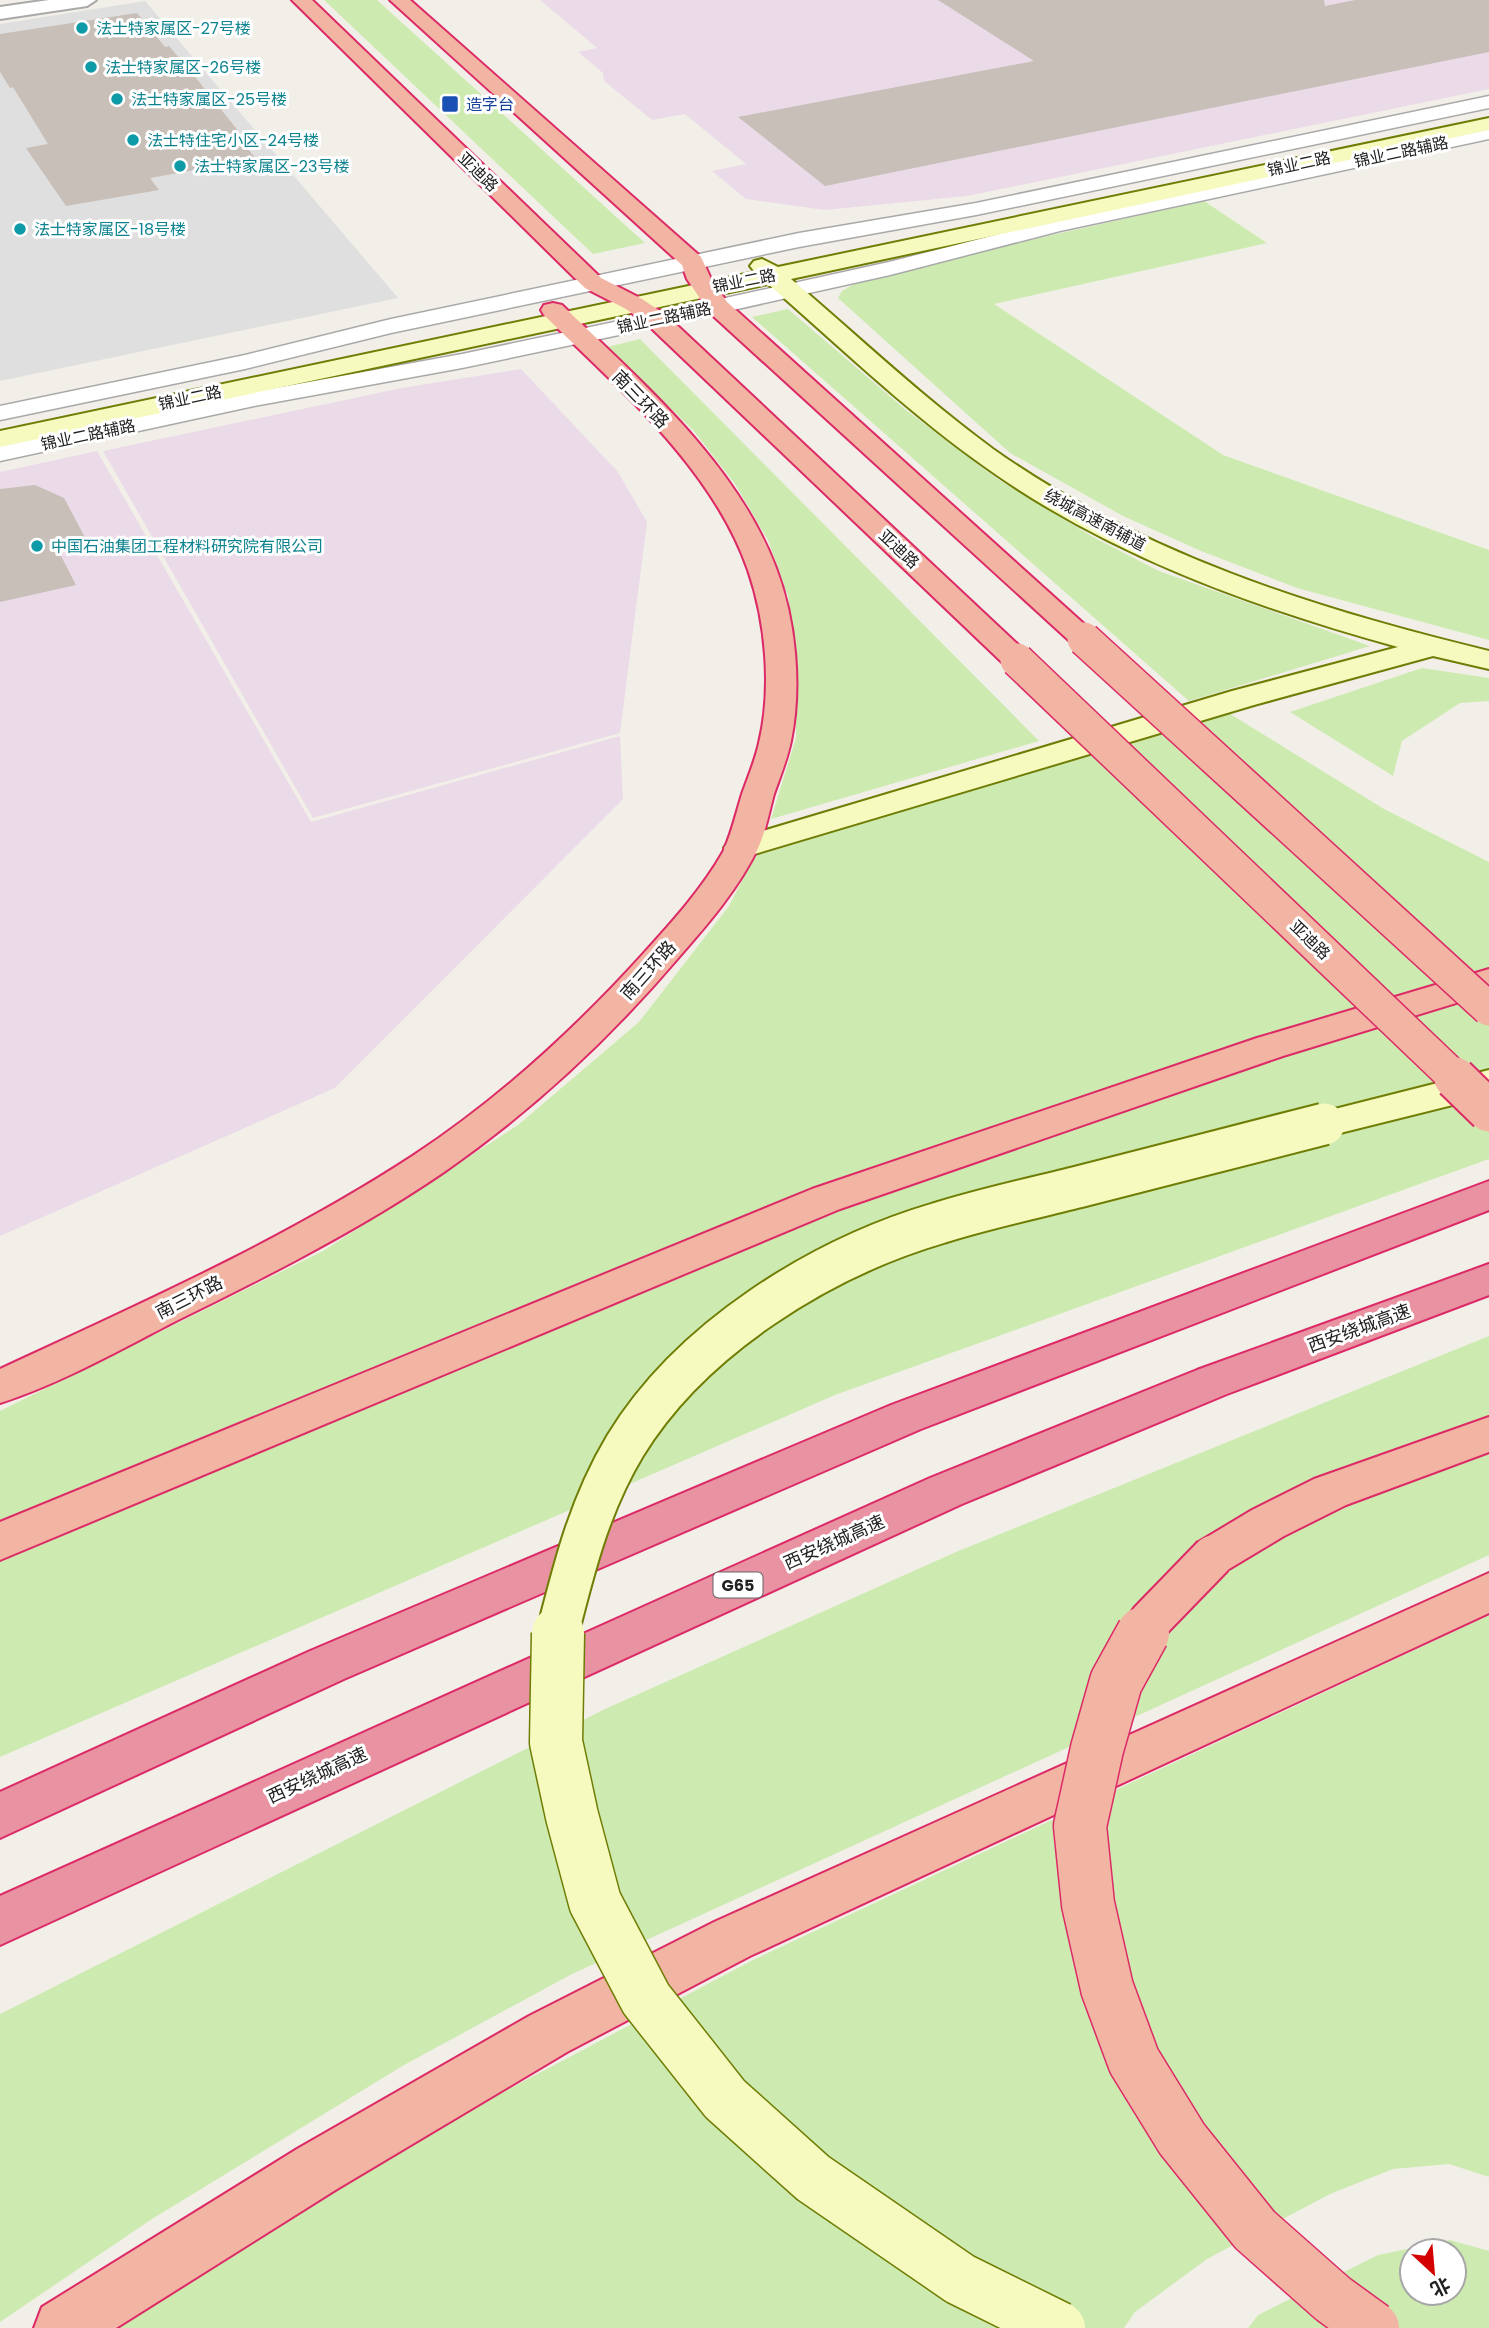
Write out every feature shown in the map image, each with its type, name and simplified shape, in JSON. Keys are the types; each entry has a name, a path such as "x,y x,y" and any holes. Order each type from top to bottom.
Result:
{"highway":[{"name":"亚迪路","path":"301,0 593,284 626,300 657,320 1489,1111"},
{"path":"399,0 1084,639 1489,1009"},
{"name":"南三环路","path":"0,1387 139,1322 307,1237 434,1160 524,1092 589,1033 702,910 741,848 777,737 780,689 777,636 762,570 751,543 691,452 565,322"},
{"path":"0,1542 826,1199 1270,1047 1489,981"},
{"path":"0,1816 327,1665 906,1417 1489,1195"},
{"name":"西安绕城高速","path":"0,1921 946,1491 1212,1382 1489,1279"},
{"path":"1373,2328 1333,2299 1255,2230 1182,2139 1134,2061 1107,1988 1088,1904 1080,1825 1116,1682 1150,1621 1213,1556 1268,1523 1330,1492 1489,1434"},
{"path":"63,2328 317,2169 548,2034 732,1939 1489,1592"}],"main road":[{"name":"锦业二路","path":"776,277 1489,113"},
{"name":"锦业二路","path":"0,439 565,322 626,300 704,284 776,277 1489,124"},
{"name":"绕城高速南辅道","path":"776,277 950,428 1030,484 1079,513 1177,562 1238,586 1324,616 1431,647 1489,660"},
{"name":"锦业二路","path":"0,426 565,322"},
{"path":"741,848 1242,698 1431,647"},
{"path":"1059,2328 960,2279 813,2178 725,2099 646,1999 595,1902 556,1742 557,1636 584,1530 625,1446 670,1386 721,1339 788,1290 851,1256 937,1223 1489,1083"}],"street":[{"path":"0,8 50,0"},
{"path":"0,13 87,0"},
{"name":"锦业二路辅路","path":"0,453 254,399 462,361 565,322 657,320 704,284 884,223 976,209 1489,102"},
{"name":"锦业二路辅路","path":"0,413 245,362 391,326 593,284 704,284 776,277 1058,225 1489,133"}],"shaded area":[{"path":"540,0 1489,0 1489,89 967,196 825,210 746,199 712,171 746,164 685,114 652,120 604,81 603,73 578,52 597,48"},
{"path":"145,1 398,298 0,381 0,24"},
{"path":"521,369 618,472 647,522 620,733 313,818 103,451 402,388"},
{"path":"97,451 311,822 620,736 623,799 335,1088 0,1236 0,472"}],"green space":[{"path":"324,0 377,0 645,243 593,254"},
{"path":"1204,201 1267,243 994,304 1223,455 1489,550 1489,640 1297,588 1201,551 1123,516 1010,453 838,298 842,291 854,284"},
{"path":"788,309 906,410 996,478 1093,537 1159,571 1370,646 1189,701 752,317"},
{"path":"640,339 1039,741 771,819 796,738 796,656 788,596 768,540 735,484 693,430 607,347"},
{"path":"1422,668 1489,678 1489,701 1460,703 1402,741 1393,776 1290,712"},
{"path":"1227,712 1384,809 1489,862 1489,1159 835,1395 0,1757 0,1411 323,1251 518,1125 639,1022 729,906 755,855"},
{"path":"1489,1336 1489,1555 572,1974 404,2065 152,2219 0,2322 0,2014 605,1709 956,1552"},
{"path":"1489,1615 1489,2177 1449,2164 1393,2169 1330,2194 1207,2259 1135,2312 1124,2328 111,2328 456,2117 751,1961"},
{"path":"1468,2245 1489,2251 1489,2328 1248,2328 1258,2315 1378,2255 1398,2251 1398,2307 1468,2307"}],"building":[{"path":"938,0 1324,0 1325,6 1355,0 1489,0 1489,52 825,186 738,117 1034,61"},
{"path":"137,13 165,47 169,46 196,78 239,132 235,132 256,159 150,178 159,190 66,206 26,148 48,144 13,87 10,88 0,72 0,34"},
{"name":"中国石油集团工程材料研究院有限公司","path":"35,485 64,498 88,543 58,550 76,585 0,602 0,489"}],"place":[{"name":"法士特家属区-27号楼","path":"82,28"},
{"name":"法士特家属区-26号楼","path":"91,67"},
{"name":"法士特家属区-25号楼","path":"117,99"},
{"name":"造字台","path":"450,104"},
{"name":"法士特住宅小区-24号楼","path":"133,140"},
{"name":"法士特家属区-23号楼","path":"180,166"},
{"name":"法士特家属区-18号楼","path":"20,229"},
{"name":"中国石油集团工程材料研究院有限公司","path":"37,546"}]}
